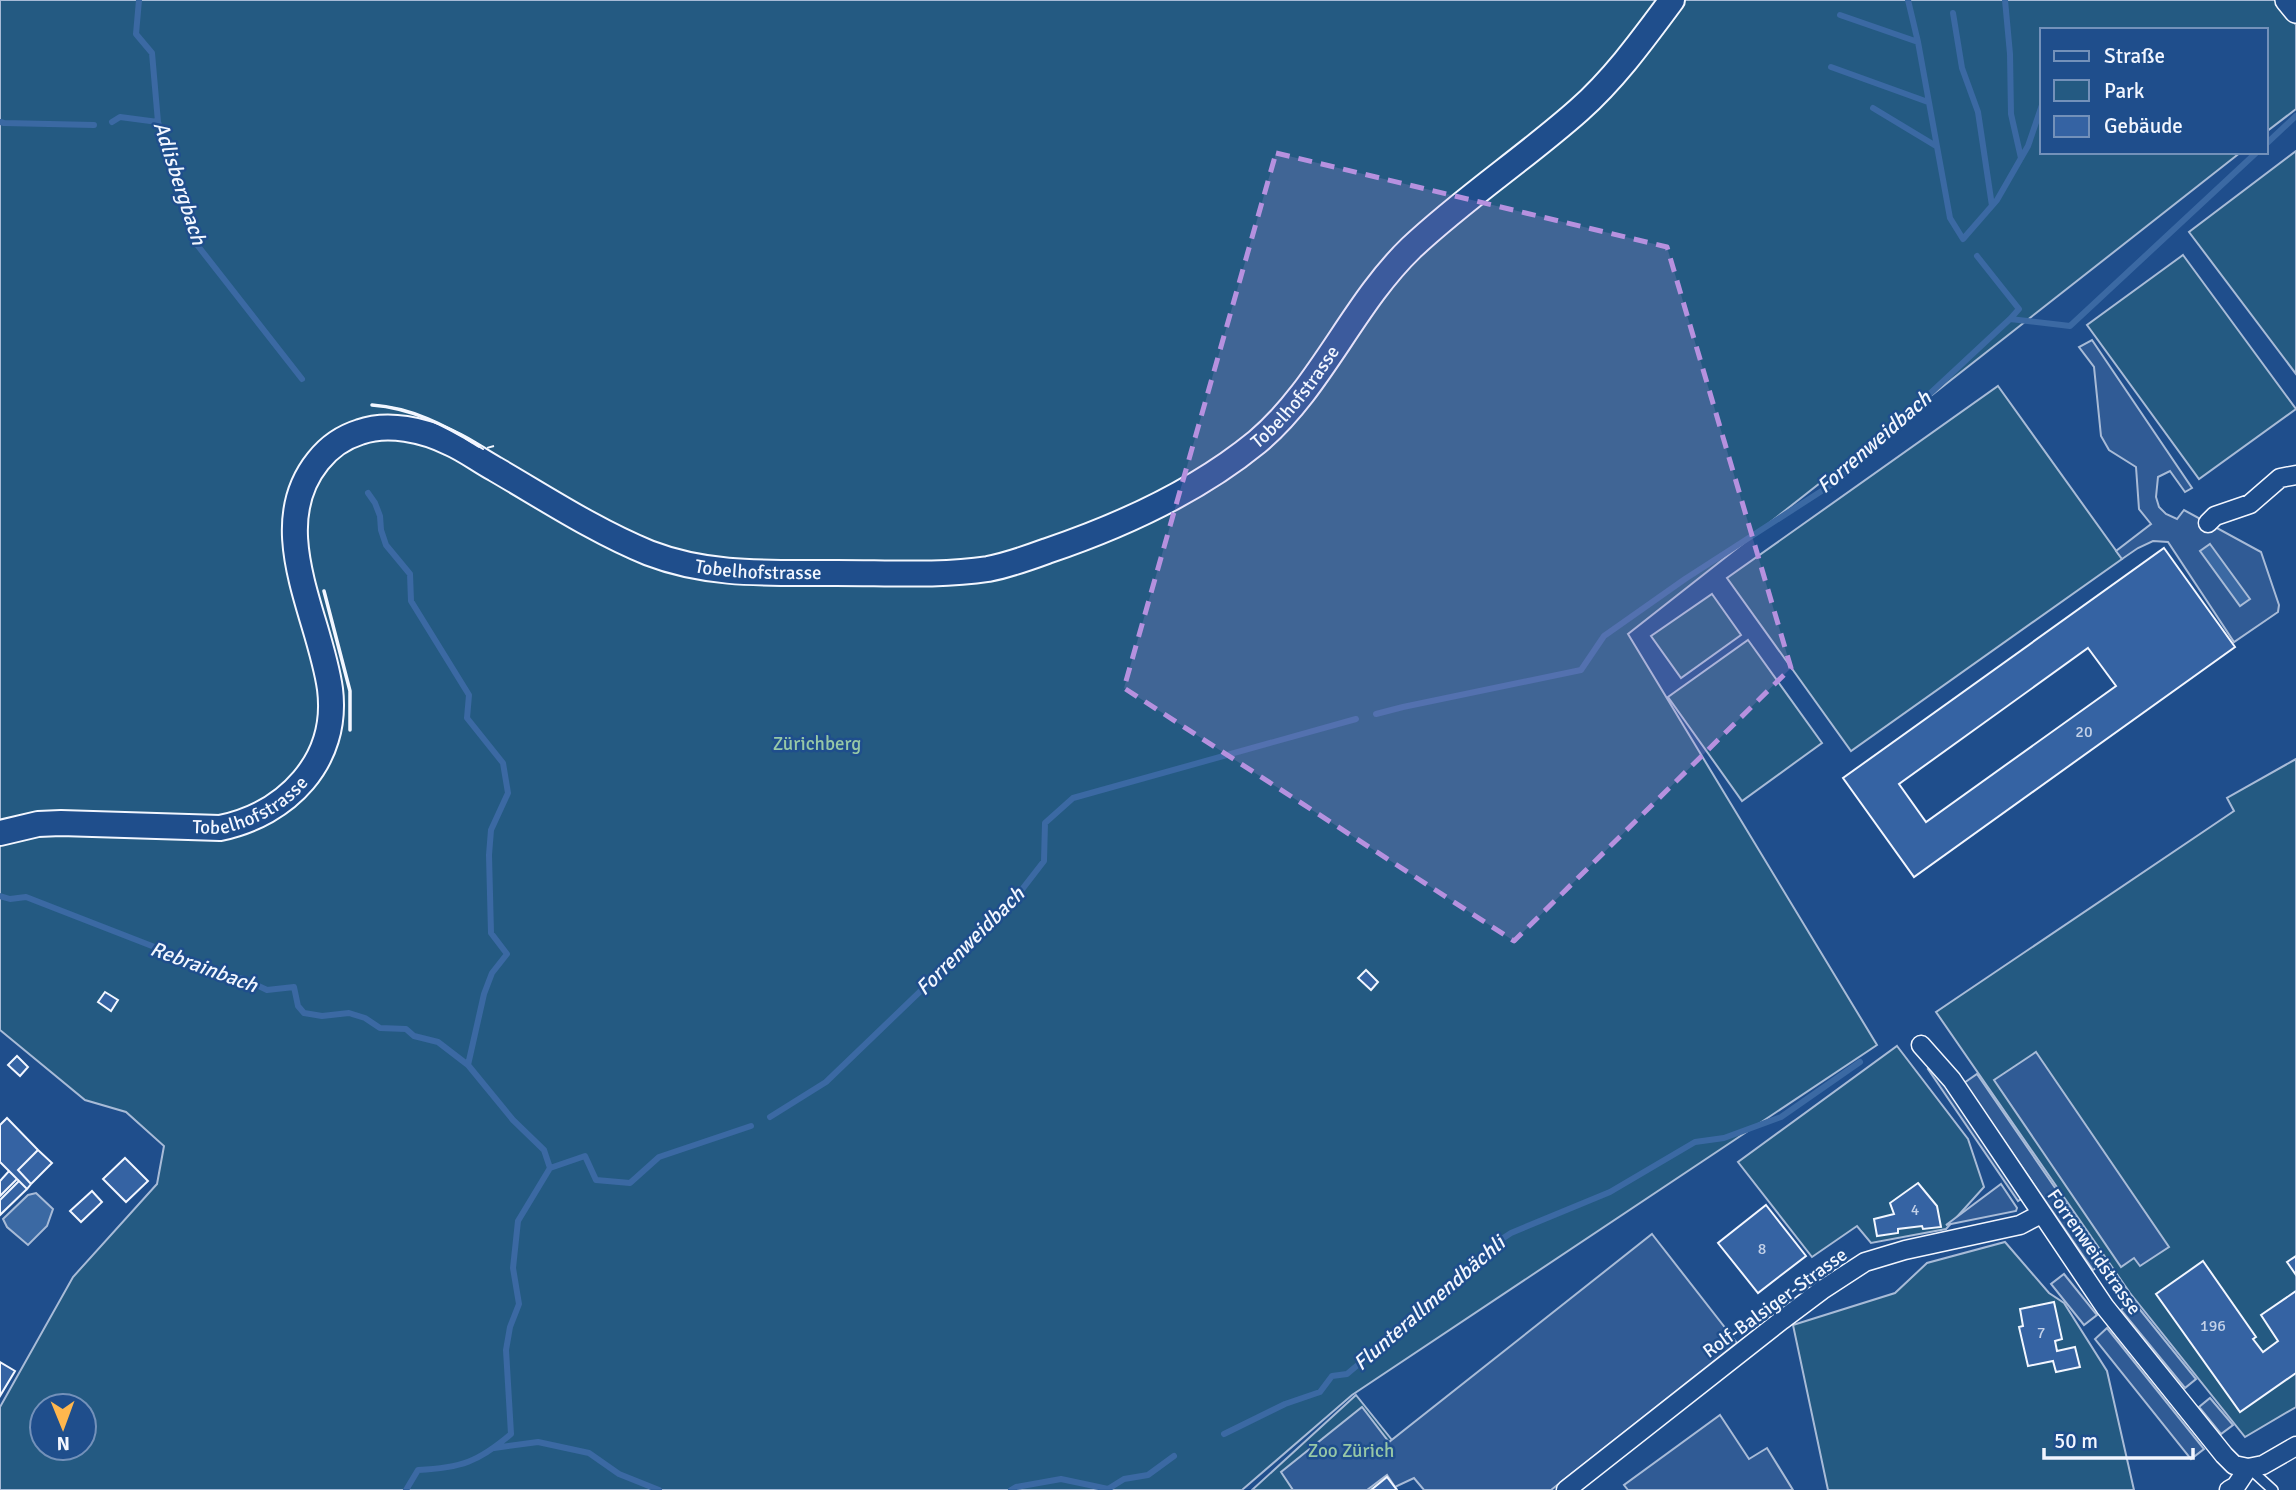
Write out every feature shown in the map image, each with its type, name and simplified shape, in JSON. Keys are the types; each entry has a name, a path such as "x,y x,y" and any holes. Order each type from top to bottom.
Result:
{"main road":[{"name":"Tobelhofstrasse","path":"0,833 38,824 61,823 220,828 240,824 261,815 295,791 310,772 321,751 328,727 330,706 326,670 297,558 299,499 309,472 324,453 343,439 369,429 398,428 449,442 597,528 648,552 706,569 764,573 995,568 1128,520 1188,489 1258,441 1289,410 1318,374 1385,278 1406,253 1578,111 1622,66 1672,0"}],"street":[{"path":"2287,0 2296,11"},
{"path":"2208,523 2215,516 2250,503 2280,478 2296,475"},
{"name":"Forrenweidstrasse","path":"1921,1045 1952,1080 2105,1307 2224,1455 2234,1465 2248,1468"},
{"name":"Rolf-Balsiger-Strasse","path":"1566,1490 1782,1320 1865,1262 1905,1250 2020,1225 2041,1214"},
{"path":"2229,1490 2236,1486 2248,1468 2263,1465 2296,1446"}],"lane":[{"path":"2248,1468 2273,1490"}],"highlighted area":[{"path":"1276,153 1667,247 1791,668 1514,941 1124,688"}],"green space":[{"name":"Zürichberg","path":"0,0 2276,0 2296,25 2296,109 2268,130 2268,28 2040,28 2040,154 2238,154 1628,634 1877,1045 1352,1395 1242,1490 0,1490 0,1407 73,1277 157,1184 164,1146 126,1112 85,1100 0,1030"},
{"path":"2296,151 2296,374 2189,232"},
{"path":"2183,255 2296,409 2199,479 2087,325"},
{"path":"1998,386 2122,559 1851,751 1727,578"},
{"path":"1712,594 1741,635 1681,678 1651,636"},
{"path":"1748,640 1822,743 1742,801 1668,697"},
{"path":"2296,759 2296,1407 2245,1437 2130,1293 1936,1012 2234,811 2227,798"},
{"path":"1897,1046 1968,1139 1984,1187 1946,1229 1871,1243 1857,1226 1812,1257 1738,1162"},
{"path":"2005,1242 2049,1293 2064,1303 2107,1371 2134,1490 1828,1490 1793,1325 1895,1293 1927,1263"},
{"name":"Zoo Zürich","path":"1356,1395 1416,1470 1395,1487 1397,1490 1252,1490"}],"shaded area":[{"path":"2092,340 2192,488 2185,492 2170,471 2158,477 2156,497 2159,507 2177,519 2184,510 2261,552 2279,605 2278,612 2234,642 2168,542 2153,541 2122,559 2116,551 2151,524 2139,509 2136,467 2109,450 2101,436 2094,367 2079,347"},
{"path":"2210,544 2250,599 2240,606 2200,551"},
{"path":"2036,1052 2169,1247 2140,1266 2134,1258 2121,1267 1994,1080"},
{"path":"1934,1065 2024,1197 2018,1201 1928,1069"},
{"path":"1977,1074 2106,1262 2093,1270 1964,1083"},
{"path":"2001,1184 2017,1208 2016,1211 1946,1225"},
{"path":"36,1193 53,1209 47,1226 28,1245 7,1227 3,1219 28,1195"},
{"path":"1652,1234 1737,1343 1551,1490 1424,1490 1414,1478 1395,1487 1387,1475 1367,1490 1293,1490 1281,1472 1362,1407 1389,1442"},
{"path":"2064,1274 2097,1315 2084,1325 2051,1284"},
{"path":"2133,1301 2196,1379 2185,1388 2121,1310"},
{"path":"2107,1328 2204,1449 2191,1459 2095,1339"},
{"path":"2210,1398 2233,1425 2221,1434 2199,1407"},
{"path":"1720,1415 1749,1459 1767,1448 1793,1490 1628,1490 1624,1485"}],"building":[{"path":"2164,548 2235,647 1914,877 1843,778","holes":["2088,648 2116,686 1926,822 1899,784"]},
{"path":"1366,970 1378,982 1371,990 1358,978"},
{"path":"105,992 118,1000 111,1011 98,1002"},
{"path":"17,1056 28,1067 20,1076 8,1065"},
{"path":"7,1118 38,1150 18,1170 31,1184 27,1189 0,1162 0,1125"},
{"path":"38,1150 52,1163 31,1184 18,1170"},
{"path":"125,1158 148,1181 126,1202 103,1179"},
{"path":"9,1171 17,1179 0,1196 0,1181"},
{"path":"19,1181 27,1189 0,1215 0,1200"},
{"path":"1918,1183 1937,1206 1941,1227 1898,1229 1898,1233 1877,1236 1874,1219 1894,1214 1890,1203"},
{"path":"92,1191 102,1202 81,1222 70,1211"},
{"path":"1766,1205 1806,1256 1758,1293 1718,1243"},
{"path":"2296,1256 2296,1275 2287,1262"},
{"path":"2203,1261 2256,1337 2253,1339 2263,1352 2278,1341 2261,1315 2296,1291 2296,1373 2240,1412 2156,1294"},
{"path":"2054,1302 2062,1339 2055,1341 2057,1351 2075,1347 2080,1367 2056,1372 2053,1361 2028,1366 2019,1327 2023,1326 2020,1309"},
{"path":"0,1362 15,1371 0,1396"},
{"path":"1387,1477 1397,1490 1371,1490"}],"waterway":[{"name":"Adlisbergbach","path":"139,0 136,34 152,53 158,122 198,246 302,379"},
{"path":"1908,0 1950,218 1963,239 1997,200 2028,146 2040,111"},
{"path":"2005,0 2010,54 2011,114 2021,158"},
{"path":"1953,13 1962,68 1978,112 1992,206"},
{"path":"1840,15 1918,42"},
{"path":"1831,67 1928,102"},
{"path":"1873,108 1936,146"},
{"name":"Forrenweidbach","path":"2268,142 2296,116"},
{"path":"112,122 120,117 158,122"},
{"path":"0,122 94,125"},
{"name":"Forrenweidbach","path":"1376,714 1581,670 1604,636 1685,579 1834,483 2010,319 2070,326 2255,154"},
{"path":"1977,256 2019,309 2010,319"},
{"name":"Adlisbergbach","path":"368,493 380,516 386,545 410,574 411,601 469,695 467,718 503,763 508,793 491,830 489,855 491,933 507,954 492,973 484,994 468,1065"},
{"name":"Forrenweidbach","path":"770,1117 826,1082 1010,905 1044,861 1045,823 1073,798 1356,719"},
{"name":"Rebrainbach","path":"0,896 10,899 26,897 170,953 215,974 244,979 267,990 294,987 298,1006 304,1013 322,1016 349,1013 365,1018 380,1028 406,1029 414,1036 438,1042 468,1065 513,1120 544,1150 550,1168 518,1221 513,1268 519,1304 510,1327 506,1350 511,1434 489,1451 468,1462 418,1470 406,1490"},
{"name":"Flunterallmendbächli","path":"1224,1434 1285,1404 1320,1392 1332,1376 1347,1374 1472,1269 1488,1248 1511,1233 1610,1192 1695,1142 1724,1138 1781,1117 1860,1062"},
{"name":"Forrenweidbach","path":"550,1168 585,1156 596,1180 630,1183 659,1157 751,1126"},
{"name":"Flunterallmendbächli","path":"494,1448 538,1442 589,1453 619,1474 659,1490"},
{"name":"Flunterallmendbächli","path":"1011,1490 1061,1479 1108,1489 1124,1479 1148,1475 1174,1456"}],"fence":[{"path":"372,405 416,414 457,433 483,449 494,446"}],"wall":[{"path":"372,405 401,410 428,419 479,446"},
{"path":"324,591 350,691 350,730"}]}
